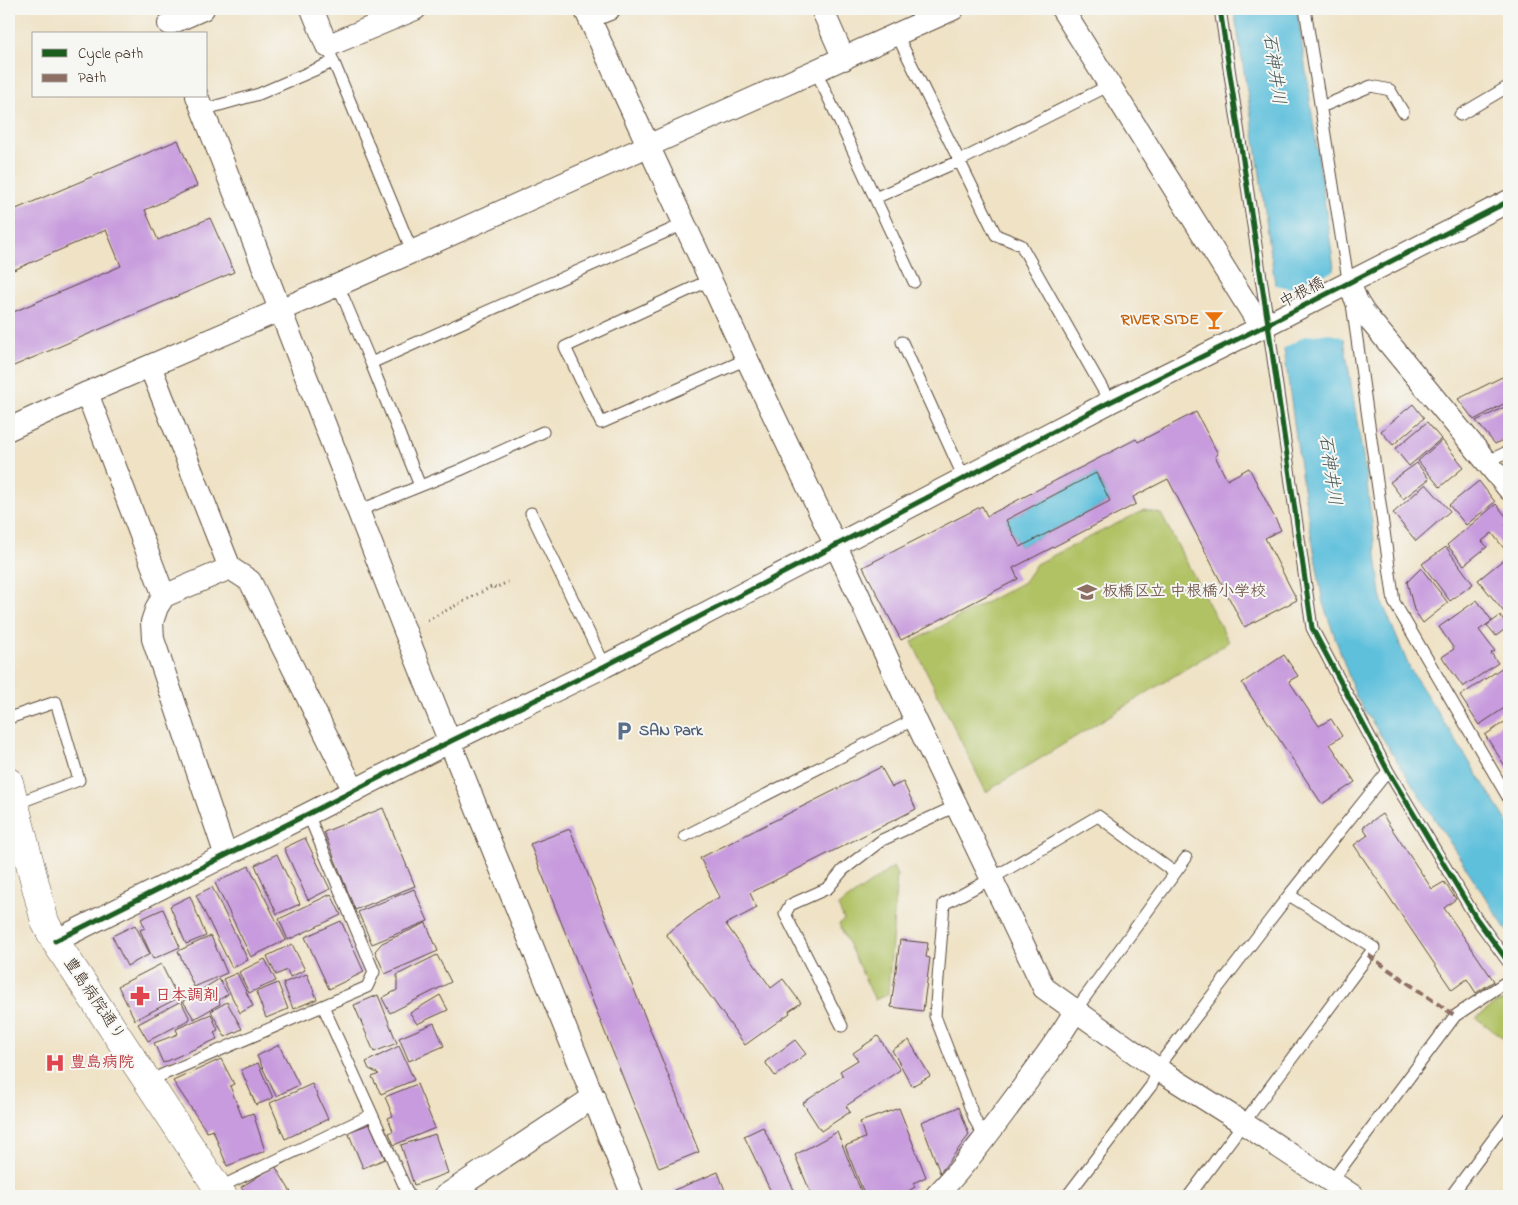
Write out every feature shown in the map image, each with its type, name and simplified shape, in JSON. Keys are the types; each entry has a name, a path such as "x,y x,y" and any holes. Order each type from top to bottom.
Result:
{"street":[{"path":"168,22 203,9"},
{"path":"312,9 330,54 415,9"},
{"path":"822,9 844,59"},
{"path":"9,429 87,393 280,311 953,9"},
{"path":"1062,9 1267,324"},
{"path":"594,12 648,146 915,719 1044,988 1159,1070 1242,1123 1326,1189 1353,1196"},
{"path":"200,103 405,631 633,1196"},
{"name":"中根橋","path":"55,941 451,741 605,666 1110,402 1509,201"},
{"path":"1346,284 1364,313 1509,489"},
{"path":"150,366 230,568 250,581 354,791"},
{"path":"87,393 164,596"},
{"path":"226,856 153,639 152,622 157,607 164,596 230,568"},
{"name":"豊島病院通り","path":"12,793 42,912 55,941 221,1192"},
{"path":"936,1196 985,1138 1064,1031 1075,1011"},
{"path":"445,1196 594,1097"}],"lane":[{"path":"1220,9 1312,628 1388,771 1476,918 1509,962"},
{"path":"1306,9 1394,602 1509,798"},
{"path":"898,35 996,235 1020,245 1110,402"},
{"path":"200,103 259,94 330,54 412,251"},
{"path":"816,71 914,282"},
{"path":"875,198 959,161 1110,85"},
{"path":"1321,107 1371,86 1390,90 1403,112"},
{"path":"1460,115 1509,86"},
{"path":"371,364 684,224"},
{"path":"710,280 566,347 601,423 747,360"},
{"path":"338,285 420,486"},
{"path":"902,342 964,478"},
{"path":"358,511 460,470 543,432"},
{"path":"1486,462 1509,451"},
{"path":"531,513 605,666"},
{"path":"9,718 56,702 79,780 12,793"},
{"path":"685,836 915,719"},
{"path":"1067,1196 1150,1086 1165,1057 1289,895 1388,771"},
{"path":"842,1026 785,914 790,905 828,888 843,870 882,840 956,806"},
{"path":"148,1082 367,987 374,972 308,814"},
{"path":"985,1138 975,1120 935,1016 944,904 991,879 1098,816 1175,873"},
{"path":"1075,1011 1186,858"},
{"path":"1189,1196 1374,948 1289,895"},
{"path":"1326,1189 1455,1016 1509,980"},
{"path":"323,1006 409,1196"},
{"path":"221,1192 371,1115"},
{"path":"1451,1196 1509,1118"}],"path":[{"path":"405,631 493,586 495,588 508,582"}],"green space":[{"path":"1144,510 1161,514 1229,642 986,792 912,642 1024,582 1036,564"},
{"path":"893,867 897,875 888,994 875,1000 839,924 844,920 838,906"},
{"path":"1509,999 1509,1042 1476,1018 1495,1004"}],"water":[{"name":"石神井川","path":"1234,9 1297,9 1347,359 1366,476 1382,602 1410,669 1509,824 1509,934 1356,697 1323,603 1302,481 1257,153"},
{"path":"1096,473 1110,501 1020,547 1006,520"}],"pier":[{"path":"1337,269 1346,339 1330,333 1305,336 1281,350 1272,284 1289,288 1315,280"}],"building":[{"path":"178,140 197,186 145,210 158,240 210,218 234,272 9,368 9,307 11,313 121,266 106,230 9,272 9,212"},
{"path":"1502,377 1509,389 1509,401 1474,420 1458,399"},
{"path":"1413,404 1424,418 1393,445 1381,431"},
{"path":"1509,405 1509,437 1495,444 1476,421"},
{"path":"1196,412 1218,454 1215,456 1227,480 1249,468 1281,530 1265,538 1297,600 1244,627 1168,479 1133,497 1136,504 1013,568 1018,579 901,640 863,567 982,506 987,516 1136,439 1138,442","holes":["1096,473 1110,501 1020,547 1006,520"]},
{"path":"1427,422 1441,439 1409,466 1395,449"},
{"path":"1442,440 1464,467 1440,487 1418,461"},
{"path":"1417,463 1429,479 1403,499 1390,482"},
{"path":"1479,481 1495,502 1466,525 1449,505"},
{"path":"1426,484 1450,511 1416,541 1393,513"},
{"path":"1496,504 1509,520 1505,524 1509,529 1509,548 1506,551 1492,533 1482,541 1487,547 1464,565 1447,545"},
{"path":"1446,547 1473,584 1450,601 1422,564"},
{"path":"1508,556 1509,608 1504,612 1478,580"},
{"path":"1421,568 1448,603 1423,623 1414,610 1407,582"},
{"path":"1477,600 1492,621 1479,630 1495,651 1491,653 1498,663 1463,687 1442,657 1454,649 1439,627"},
{"path":"1500,616 1508,627 1496,636 1487,625"},
{"path":"1284,655 1298,676 1289,681 1319,726 1331,719 1342,736 1330,744 1355,782 1322,804 1242,683"},
{"path":"1509,663 1509,705 1479,725 1460,696"},
{"path":"1509,719 1509,772 1485,735"},
{"path":"881,767 892,787 903,782 916,809 750,893 757,908 726,924 771,988 783,979 801,1003 745,1045 666,934 710,902 720,897 700,858"},
{"path":"383,808 415,886 355,910 324,832"},
{"path":"1382,814 1432,889 1444,882 1456,899 1444,908 1494,981 1476,993 1467,979 1452,990 1354,845 1368,835 1363,827"},
{"path":"570,829 699,1152 659,1168 530,844"},
{"path":"305,838 330,889 308,900 284,848"},
{"path":"277,854 300,904 277,914 255,865"},
{"path":"249,866 286,940 251,957 215,883"},
{"path":"212,887 248,960 232,968 196,895"},
{"path":"414,889 428,921 372,944 358,912"},
{"path":"331,894 341,915 288,940 279,919"},
{"path":"190,896 206,936 186,944 170,906"},
{"path":"163,909 180,947 153,959 140,930 145,928 141,919"},
{"path":"341,921 364,972 329,989 305,937"},
{"path":"426,923 438,951 385,974 375,951 382,943"},
{"path":"135,925 150,954 127,966 112,936"},
{"path":"211,936 227,973 194,987 178,951"},
{"path":"900,940 928,943 926,957 930,958 923,1011 891,1007"},
{"path":"292,944 305,970 290,977 287,970 276,975 267,956"},
{"path":"437,955 451,982 390,1013 382,998 397,990 397,975"},
{"path":"265,959 276,981 249,993 239,972"},
{"path":"161,964 178,998 135,1020 118,986"},
{"path":"237,973 253,1006 240,1013 223,979"},
{"path":"307,974 317,999 293,1009 283,983"},
{"path":"219,979 228,994 219,1000 220,1004 194,1019 183,1001"},
{"path":"278,983 288,1009 266,1018 256,992"},
{"path":"378,995 397,1043 374,1052 354,1005"},
{"path":"440,995 448,1010 417,1024 410,1013"},
{"path":"181,1001 190,1019 148,1041 138,1024"},
{"path":"227,1002 242,1029 225,1037 211,1011"},
{"path":"211,1014 218,1030 214,1032 217,1039 163,1063 154,1043 178,1034 176,1029"},
{"path":"434,1023 444,1046 409,1061 399,1038"},
{"path":"878,1036 900,1070 846,1106 850,1112 821,1131 803,1103 843,1076 840,1071 858,1060 853,1053"},
{"path":"795,1040 806,1054 775,1076 765,1062"},
{"path":"909,1040 930,1076 912,1086 892,1050"},
{"path":"279,1045 299,1085 276,1096 257,1056"},
{"path":"399,1046 414,1080 381,1094 372,1077 379,1074 369,1069 366,1062"},
{"path":"221,1059 234,1084 230,1086 242,1117 253,1113 265,1151 227,1166 213,1130 207,1132 173,1081"},
{"path":"258,1063 273,1098 256,1105 241,1070"},
{"path":"312,1084 328,1119 285,1139 270,1103"},
{"path":"417,1084 435,1128 394,1145 389,1133 393,1131 388,1118 393,1116 385,1097"},
{"path":"959,1107 969,1135 940,1173 921,1122"},
{"path":"899,1108 926,1177 913,1183 915,1187 900,1196 865,1196 845,1146 865,1138 860,1122"},
{"path":"370,1124 385,1159 363,1168 348,1132"},
{"path":"763,1127 797,1196 773,1196 744,1136"},
{"path":"837,1132 863,1196 812,1196 795,1155"},
{"path":"435,1134 448,1173 414,1185 401,1145"},
{"path":"275,1166 292,1194 288,1196 247,1196 241,1187"},
{"path":"718,1172 727,1196 676,1196 674,1190"}],"railway":[{"path":"9,17 12,9"}],"marked path":[{"path":"1368,955 1455,1016"}],"cycle path":[{"path":"1220,9 1312,628 1388,771 1476,918 1509,963"},
{"path":"55,941 451,741 605,666 1110,402 1509,201"}],"place":[{"name":"RIVER SIDE","path":"1214,320"},
{"name":"板橋区立 中根橋小学校","path":"1087,592"},
{"name":"SAN Park","path":"624,731"},
{"name":"日本調剤","path":"140,996"},
{"name":"豊島病院","path":"55,1063"}]}
